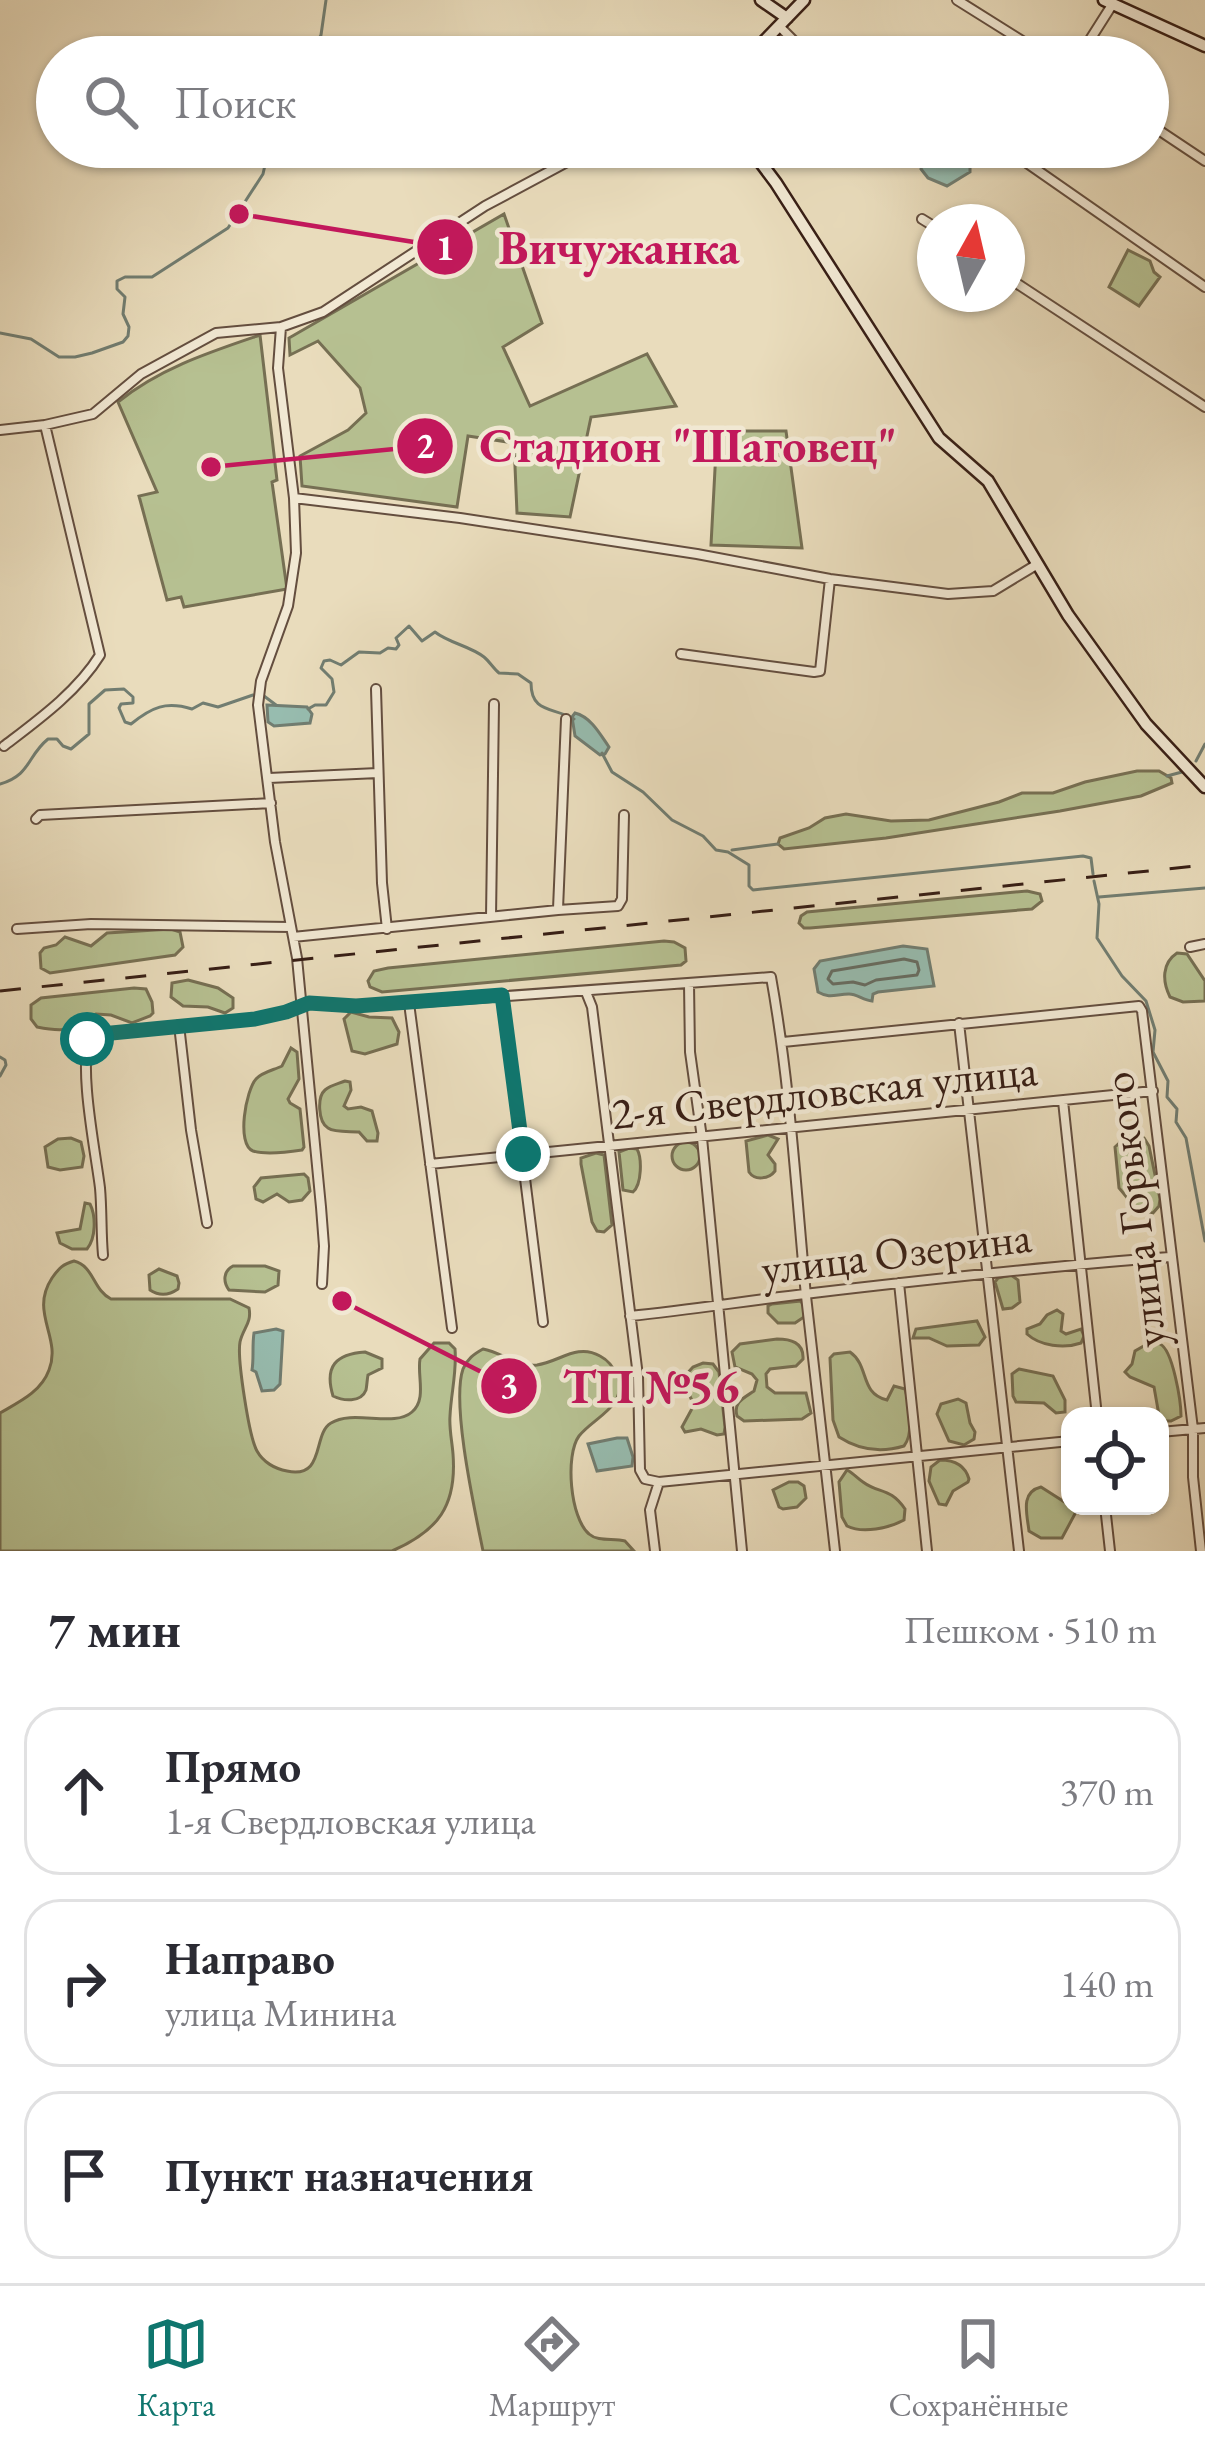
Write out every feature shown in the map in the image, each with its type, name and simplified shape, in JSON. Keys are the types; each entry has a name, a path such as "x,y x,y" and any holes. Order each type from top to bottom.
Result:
{"street":[{"path":"761,0 794,36"},
{"path":"769,36 804,0"},
{"path":"957,0 1014,36"},
{"path":"1090,36 1108,2 1205,46"},
{"path":"1169,137 1205,161"},
{"path":"0,430 93,414 141,374 216,332 281,327 323,312 484,206 555,168"},
{"path":"765,168 939,438 988,481 1068,615 1146,724 1203,780"},
{"path":"1040,168 1205,287"},
{"path":"1025,289 1205,407"},
{"path":"281,327 278,368 296,553 288,606 258,705 297,958 313,1099 324,1246 322,1284"},
{"path":"4,746 64,697 100,652 45,425"},
{"path":"294,498 948,594 993,591 1036,565"},
{"path":"681,654 820,670 830,579"},
{"path":"376,689 387,928"},
{"path":"491,917 494,704"},
{"path":"558,910 566,719"},
{"path":"269,778 378,773"},
{"path":"36,818 271,803"},
{"path":"17,928 201,923 292,932 618,906 624,815"},
{"path":"1190,947 1205,944"},
{"path":"103,1256 88,1100 86,1046 91,1035 255,1019 309,1003 410,1003 771,977 783,1042 835,1551"},
{"path":"689,984 691,1052 742,1551"},
{"path":"586,992 592,1007 638,1376 640,1470 645,1479 734,1476 1061,1443"},
{"path":"502,995 542,1322"},
{"path":"410,1003 452,1328"},
{"name":"улица Горького","path":"959,1023 1139,1006 1142,1011 1193,1429 1192,1477 1201,1551"},
{"path":"783,1042 959,1023 1019,1551"},
{"path":"179,1025 207,1223"},
{"name":"2-я Свердловская улица","path":"430,1164 1154,1091"},
{"path":"1063,1101 1096,1407"},
{"name":"улица Озерина","path":"630,1316 806,1293 1170,1257"},
{"path":"899,1283 927,1551"},
{"path":"1169,1431 1205,1428"},
{"path":"655,1551 650,1510 658,1482"},
{"path":"1107,1515 1110,1551"}],"green space":[{"path":"504,214 542,323 503,347 530,406 647,354 676,406 591,417 570,517 517,513 514,443 468,436 457,507 302,486 300,456 348,430 366,413 360,388 318,341 290,355 289,338"},
{"path":"1128,250 1150,261 1160,277 1139,306 1109,287"},
{"path":"260,335 277,480 272,482 287,589 184,607 181,597 167,600 139,496 157,492 118,402 168,370"},
{"path":"717,431 786,431 802,548 711,545"},
{"path":"1137,771 1159,771 1172,783 1141,796 886,838 784,849 778,844 780,838 825,818 846,814 891,821 929,820 1022,793 1053,793"},
{"path":"1027,891 1040,894 1042,901 1032,909 810,928 799,923 807,912"},
{"path":"180,932 183,947 175,955 50,973 41,968 40,953 65,937 91,946 107,933"},
{"path":"664,941 685,948 686,961 382,992 368,981 374,971 388,968"},
{"path":"1177,953 1187,954 1205,981 1205,1001 1170,997 1165,973"},
{"path":"188,980 218,988 233,998 233,1008 225,1013 183,1006 171,997 172,983"},
{"path":"146,989 153,1013 132,1023 96,1014 75,1027 56,1030 37,1027 31,1019 31,1005 41,998"},
{"path":"351,1012 392,1018 399,1032 397,1044 365,1054 352,1051 344,1019"},
{"path":"291,1048 297,1052 299,1079 288,1099 300,1109 304,1147 253,1151 244,1128 252,1085 282,1066"},
{"path":"350,1082 351,1090 344,1106 372,1111 377,1141 367,1141 359,1132 331,1130 322,1121 322,1093"},
{"path":"768,1135 778,1139 768,1155 775,1171 758,1178 749,1172 746,1141"},
{"path":"1136,1135 1149,1146 1160,1199 1153,1213 1139,1212 1119,1188 1115,1147"},
{"path":"58,1139 81,1142 82,1167 48,1167 45,1147"},
{"path":"686,1142 696,1146 700,1156 696,1166 686,1170 676,1166 672,1156 676,1146"},
{"path":"637,1149 640,1164 633,1192 623,1190 619,1152"},
{"path":"604,1155 612,1225 604,1232 597,1231 592,1222 581,1164 581,1158"},
{"path":"304,1174 310,1191 302,1200 289,1202 277,1194 263,1202 256,1199 254,1187 261,1178"},
{"path":"85,1203 90,1204 93,1215 92,1239 87,1249 72,1249 60,1243 57,1233 80,1229"},
{"path":"74,1261 86,1268 111,1299 230,1299 249,1308 240,1351 251,1430 263,1458 287,1471 308,1468 331,1423 395,1418 412,1412 420,1394 420,1359 434,1343 449,1343 455,1349 450,1421 453,1472 441,1514 422,1535 392,1551 0,1551 0,1413 29,1396 49,1370 52,1347 44,1314 46,1291 59,1269"},
{"path":"233,1266 279,1271 278,1285 265,1292 229,1290 225,1277"},
{"path":"159,1269 177,1276 178,1289 164,1294 150,1290 149,1275"},
{"path":"1011,1275 1018,1280 1020,1302 1003,1309 995,1282"},
{"path":"801,1301 804,1317 795,1323 778,1323 768,1313 772,1304"},
{"path":"1057,1310 1063,1314 1061,1331 1081,1329 1081,1343 1052,1345 1027,1334 1027,1329"},
{"path":"977,1321 985,1337 979,1345 947,1346 929,1338 913,1338 916,1329"},
{"path":"777,1339 799,1345 803,1359 796,1366 770,1369 767,1387 775,1393 806,1393 811,1413 802,1419 744,1421 737,1416 737,1407 754,1391 757,1380 735,1367 732,1352 740,1344"},
{"path":"1149,1343 1165,1348 1181,1416 1169,1421 1169,1407 1158,1407 1154,1387 1125,1372 1135,1351"},
{"path":"483,1349 530,1365 576,1352 592,1353 613,1367 618,1396 579,1436 572,1457 572,1486 577,1515 589,1534 625,1541 634,1551 483,1551 466,1458 460,1385 463,1369"},
{"path":"365,1352 382,1359 382,1368 368,1375 364,1394 351,1400 333,1396 330,1377 335,1363"},
{"path":"850,1352 878,1397 887,1400 894,1386 905,1389 910,1427 904,1446 870,1449 839,1437 833,1420 830,1358"},
{"path":"703,1363 713,1364 719,1372 724,1434 701,1429 685,1432 682,1427 694,1405 682,1379"},
{"path":"1019,1369 1053,1376 1065,1407 1056,1413 1044,1403 1016,1402 1012,1374"},
{"path":"958,1399 966,1403 975,1432 974,1439 964,1445 949,1441 937,1414 941,1404"},
{"path":"940,1460 958,1464 969,1479 953,1491 946,1505 939,1504 929,1481 931,1467"},
{"path":"847,1470 894,1497 905,1509 904,1520 876,1529 847,1526 839,1482"},
{"path":"789,1482 804,1486 806,1498 797,1507 783,1509 773,1490"},
{"path":"1041,1487 1061,1500 1061,1515 1074,1515 1062,1538 1041,1538 1029,1531 1027,1499"}],"water":[{"path":"970,168 970,172 947,186 928,178 921,169"},
{"path":"267,705 307,707 312,714 310,723 274,726 268,722"},
{"path":"575,713 599,732 609,747 605,754 575,736"},
{"path":"903,946 927,949 934,986 878,992 872,1001 852,994 818,992 814,969 820,961"},
{"path":"283,1331 280,1384 262,1391 252,1370 254,1333"},
{"path":"627,1438 632,1466 597,1471 588,1444"}],"waterway":[{"path":"320,36 326,0"},
{"path":"0,333 31,339 59,357 75,357 123,342 129,327 123,314 125,297 117,281 152,277 228,228 264,168"},
{"path":"308,709 326,705 334,692 332,679 321,668 324,661 341,665 359,652 396,649 396,638 409,626 422,641 435,632 478,653 499,673 518,674 531,683 539,704 574,719"},
{"path":"0,784 23,770 48,739 71,749 89,734 89,704 105,690 124,689 133,697 133,703 119,708 131,724 160,707 192,709 203,703 218,707 253,695"},
{"path":"264,696 276,705"},
{"path":"1196,761 1205,744"},
{"path":"602,753 612,772 643,792 672,820 703,836 716,850 749,865 753,890 1083,856 1091,858 1093,874"},
{"path":"1167,776 1182,772"},
{"path":"732,850 778,844"},
{"path":"1094,881 1099,904 1097,938 1146,1001 1155,1030 1153,1052 1168,1081 1167,1097 1177,1109 1176,1122 1186,1138 1205,1241"},
{"path":"1099,897 1205,888"},
{"path":"0,1057 6,1065 0,1076"}],"railway":[{"path":"0,991 1205,865"}],"place":[{"name":"Вичужанка","path":"239,214"},
{"name":"Стадион \"Шаговец\"","path":"211,467"},
{"name":"ТП №56","path":"342,1301"}],"route":[{"path":"87,1039 255,1019 309,1003 356,1006 502,995 523,1154"}]}
